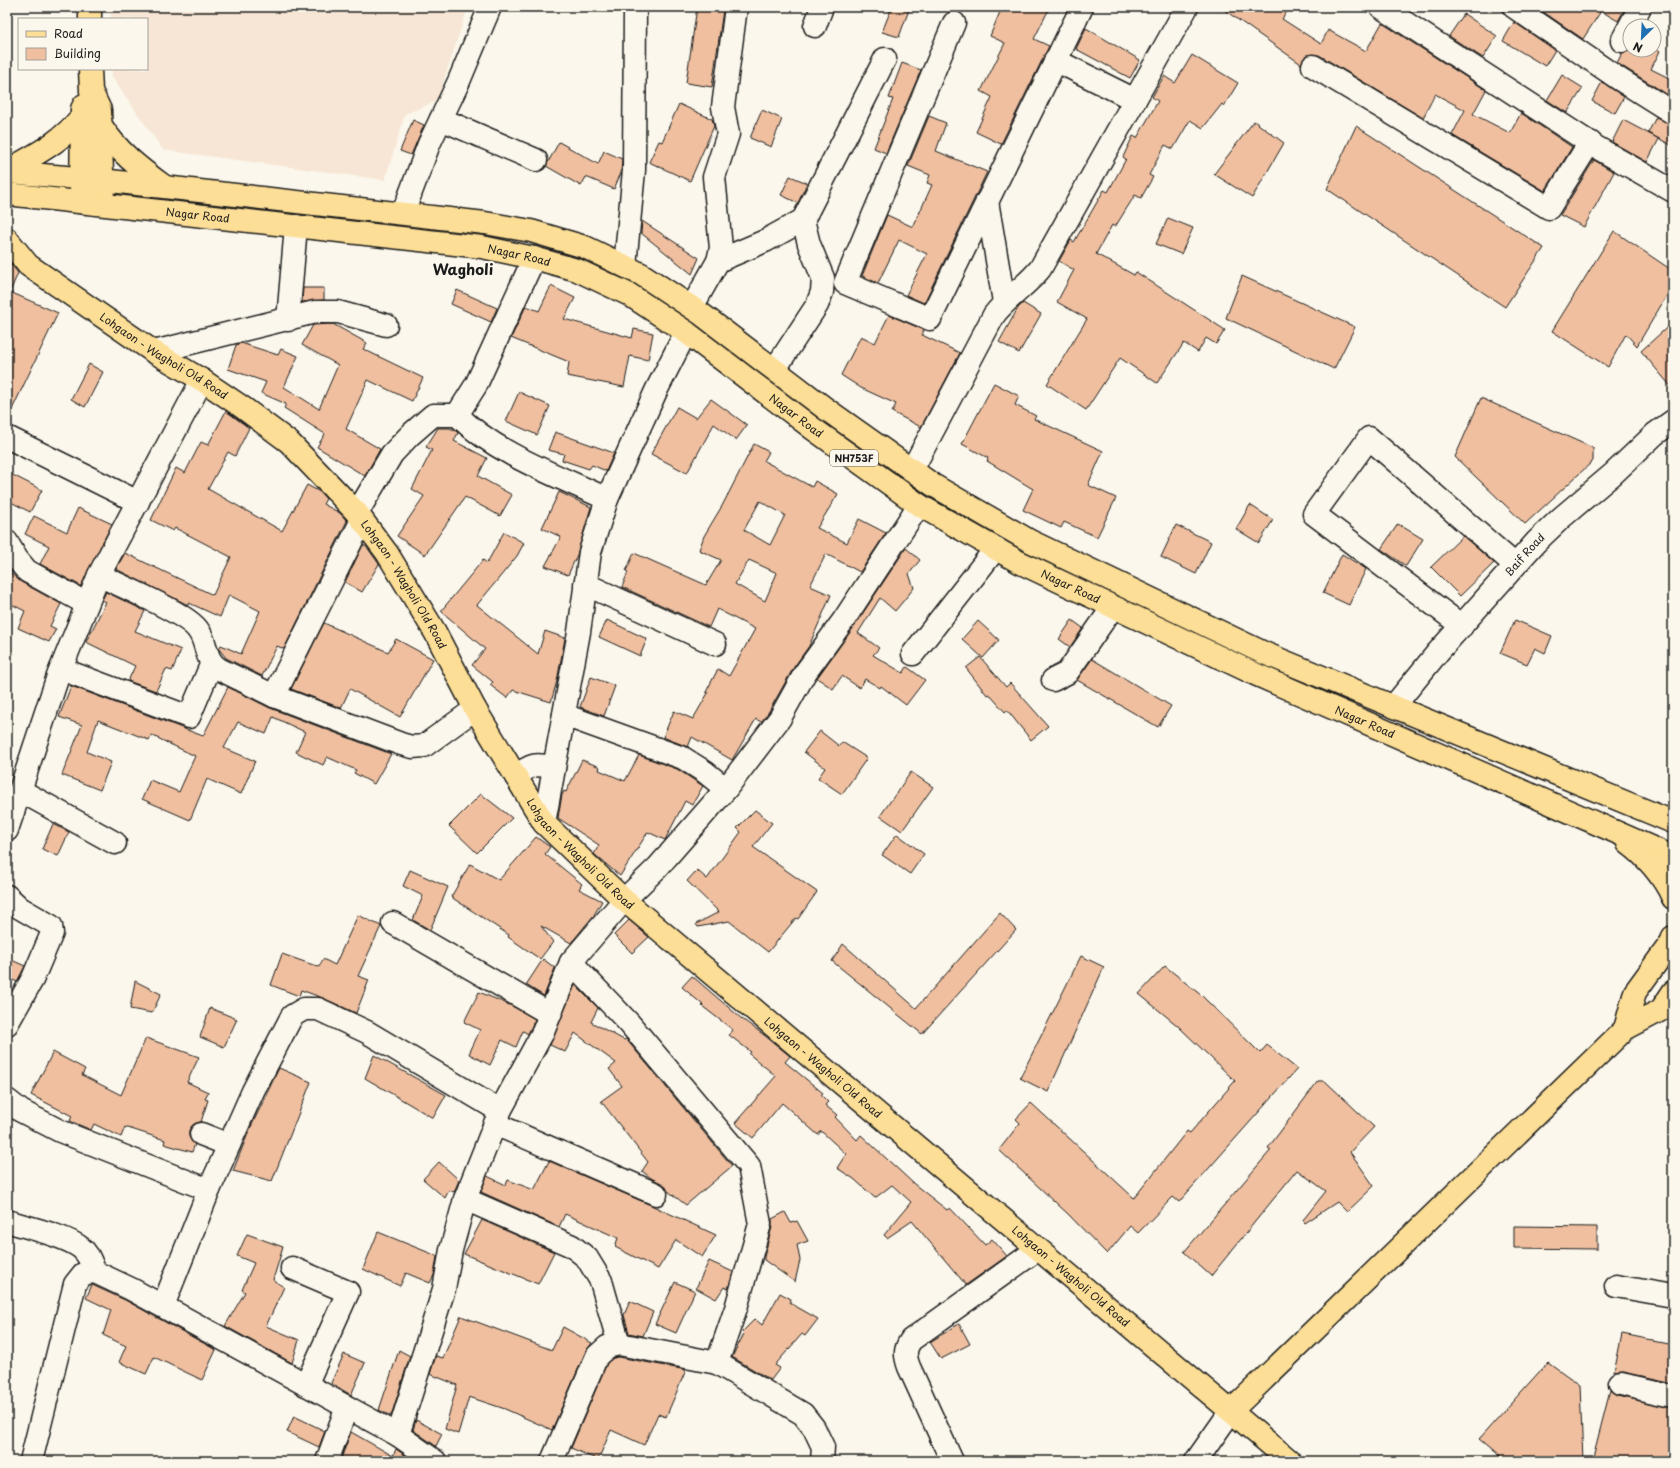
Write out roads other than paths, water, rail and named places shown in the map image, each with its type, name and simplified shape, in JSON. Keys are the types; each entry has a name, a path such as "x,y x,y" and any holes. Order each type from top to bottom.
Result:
{"main road":[{"path":"90,7 90,18"},
{"path":"90,70 91,91 82,109 127,159 166,188"},
{"path":"7,172 55,143 74,126 91,120"},
{"path":"80,202 91,179 91,120"},
{"name":"Nagar Road","path":"7,172 91,179 402,213 532,231 586,248 641,274 692,307 826,409 932,485 1030,541 1264,653 1673,822"},
{"path":"91,179 103,204"},
{"name":"Nagar Road","path":"7,194 482,247 534,258 577,270 630,295 686,332 812,428 919,505 1019,562 1255,674 1673,857"},
{"name":"Lohgaon - Wagholi Old Road","path":"7,238 28,265 154,352 202,380 242,407 289,442 360,516 387,553 435,632 475,709 544,823 624,900 1290,1461"},
{"path":"1600,824 1638,850 1660,877 1673,898"},
{"path":"1626,1029 1635,992 1673,939"},
{"path":"1231,1411 1626,1029 1661,1010 1673,992"}],"street":[{"path":"402,213 429,144 459,81 490,7"},
{"path":"625,266 634,170 635,7"},
{"path":"692,307 718,261 721,248 714,177 728,134 723,107 736,7"},
{"path":"954,23 845,283 930,319 1082,7"},
{"path":"912,470 994,315 1004,302 1029,282 1040,269 1187,7"},
{"path":"1381,7 1590,142 1673,191"},
{"path":"1514,7 1619,79 1673,113"},
{"path":"1634,18 1640,7"},
{"path":"718,261 765,241 803,220 885,59"},
{"path":"1055,60 1135,100"},
{"path":"1313,66 1549,208 1590,142"},
{"path":"441,119 536,160"},
{"path":"987,201 1004,302"},
{"path":"775,369 817,305 822,292 823,278 809,244 803,220"},
{"path":"288,320 296,226"},
{"path":"457,415 476,385 534,258"},
{"path":"154,352 288,320 315,312 338,312 386,325"},
{"path":"544,823 564,715 590,552 607,499 656,391 686,332"},
{"path":"7,830 61,669 99,575 202,380"},
{"path":"274,696 360,516 392,454 410,435 433,415 457,415 474,432 504,450 607,499"},
{"name":"Baif Road","path":"1394,706 1438,652 1515,565 1561,518 1613,474 1655,434 1673,421"},
{"path":"7,437 138,502"},
{"path":"1462,626 1314,514 1369,438 1515,565"},
{"path":"398,1435 444,1289 451,1250 465,1199 498,1118 543,1032 571,962 624,900 658,866 726,789 780,718 805,673 843,621 919,505"},
{"path":"913,654 996,548"},
{"path":"10,556 27,571 88,604"},
{"path":"61,669 189,717 211,665 198,630 189,621 176,612 99,575"},
{"path":"586,584 715,644"},
{"path":"1053,680 1067,673 1113,606"},
{"path":"211,665 274,696 412,747 424,746 475,709"},
{"path":"564,715 683,758 705,772 726,789"},
{"path":"516,776 525,768 533,765 554,767"},
{"path":"21,791 115,843"},
{"path":"7,896 20,908 51,926 52,933 34,978 7,1024"},
{"path":"393,923 550,1014"},
{"path":"571,962 629,1023 749,1166 760,1224 736,1308 717,1363"},
{"path":"162,1306 209,1190 253,1091 292,1016 304,1009 318,1009 367,1032 498,1118 656,1194"},
{"path":"7,1100 21,1111 60,1131 209,1190"},
{"path":"201,1134 229,1145"},
{"path":"465,1199 572,1246 587,1258 600,1281 619,1344"},
{"path":"7,1221 69,1241 81,1248 89,1256 94,1272"},
{"path":"952,1461 909,1367 905,1356 906,1346 911,1340 1038,1249"},
{"path":"292,1268 348,1292 306,1385"},
{"path":"31,1461 75,1284 83,1274 94,1272 131,1289 398,1435 436,1461"},
{"path":"1616,1286 1673,1296"},
{"path":"552,1461 597,1356 607,1347 619,1344 717,1363 803,1414 814,1428 823,1447 822,1461"},
{"path":"1620,1384 1673,1396"},
{"path":"327,1461 347,1407"},
{"path":"1196,1461 1231,1411"}],"district":[{"name":"Wagholi","path":"463,270"}]}
